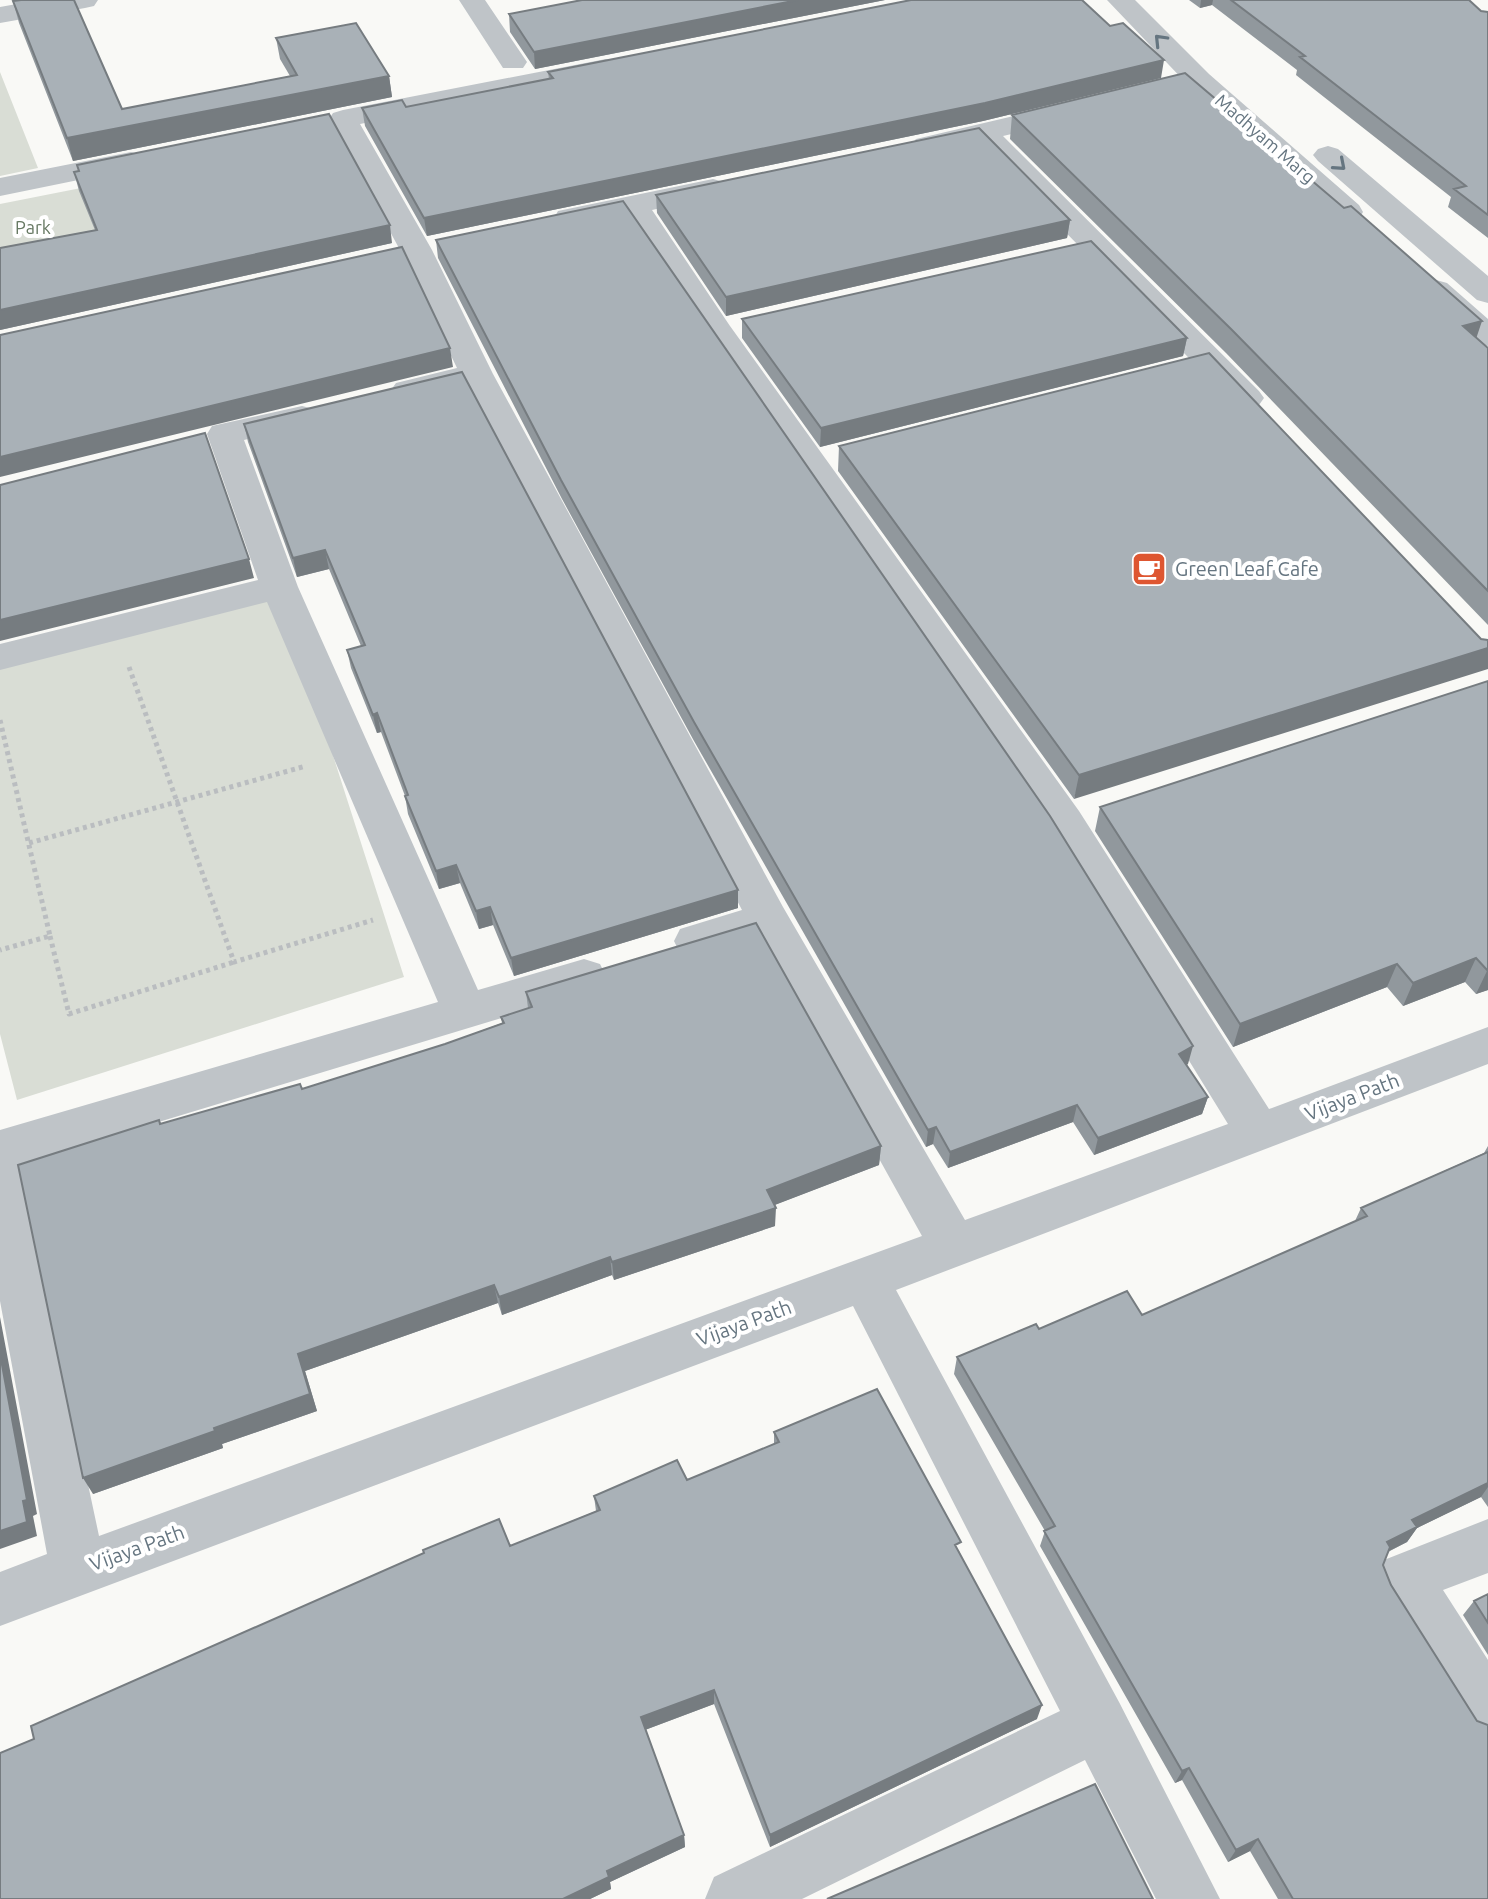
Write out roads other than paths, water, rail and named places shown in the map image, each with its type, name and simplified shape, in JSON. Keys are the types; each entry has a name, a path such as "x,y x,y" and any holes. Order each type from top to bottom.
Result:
{"street":[{"path":"0,15 85,0"},
{"path":"472,0 513,62"},
{"name":"Madhyam Marg","path":"1120,0 1284,118"},
{"name":"Madhyam Marg","path":"1158,0 1213,67 1372,234"},
{"path":"635,61 328,122 416,250 476,374 768,919 953,1244"},
{"path":"1168,88 1213,67"},
{"path":"892,152 1091,107"},
{"path":"984,133 1080,248 1197,365 1265,417"},
{"name":"Madhyam Marg","path":"1308,138 1488,293"},
{"path":"0,187 163,155"},
{"path":"540,224 740,183"},
{"path":"633,205 732,327 1079,818 1259,1133"},
{"path":"1419,274 1488,336"},
{"path":"465,1012 279,587 209,438 476,374"},
{"path":"0,657 279,587"},
{"path":"662,951 768,919"},
{"path":"0,1150 617,965"},
{"name":"Vijaya Path","path":"0,1599 1259,1133 1488,1045"},
{"path":"0,1173 78,1570"},
{"path":"864,1278 1189,1899"},
{"path":"1488,1546 1404,1579 1488,1712"},
{"path":"736,1899 1099,1722"}],"place":[{"name":"Green Leaf Cafe","path":"1149,569"}],"park label":[{"name":"Park","path":"33,228"}]}
